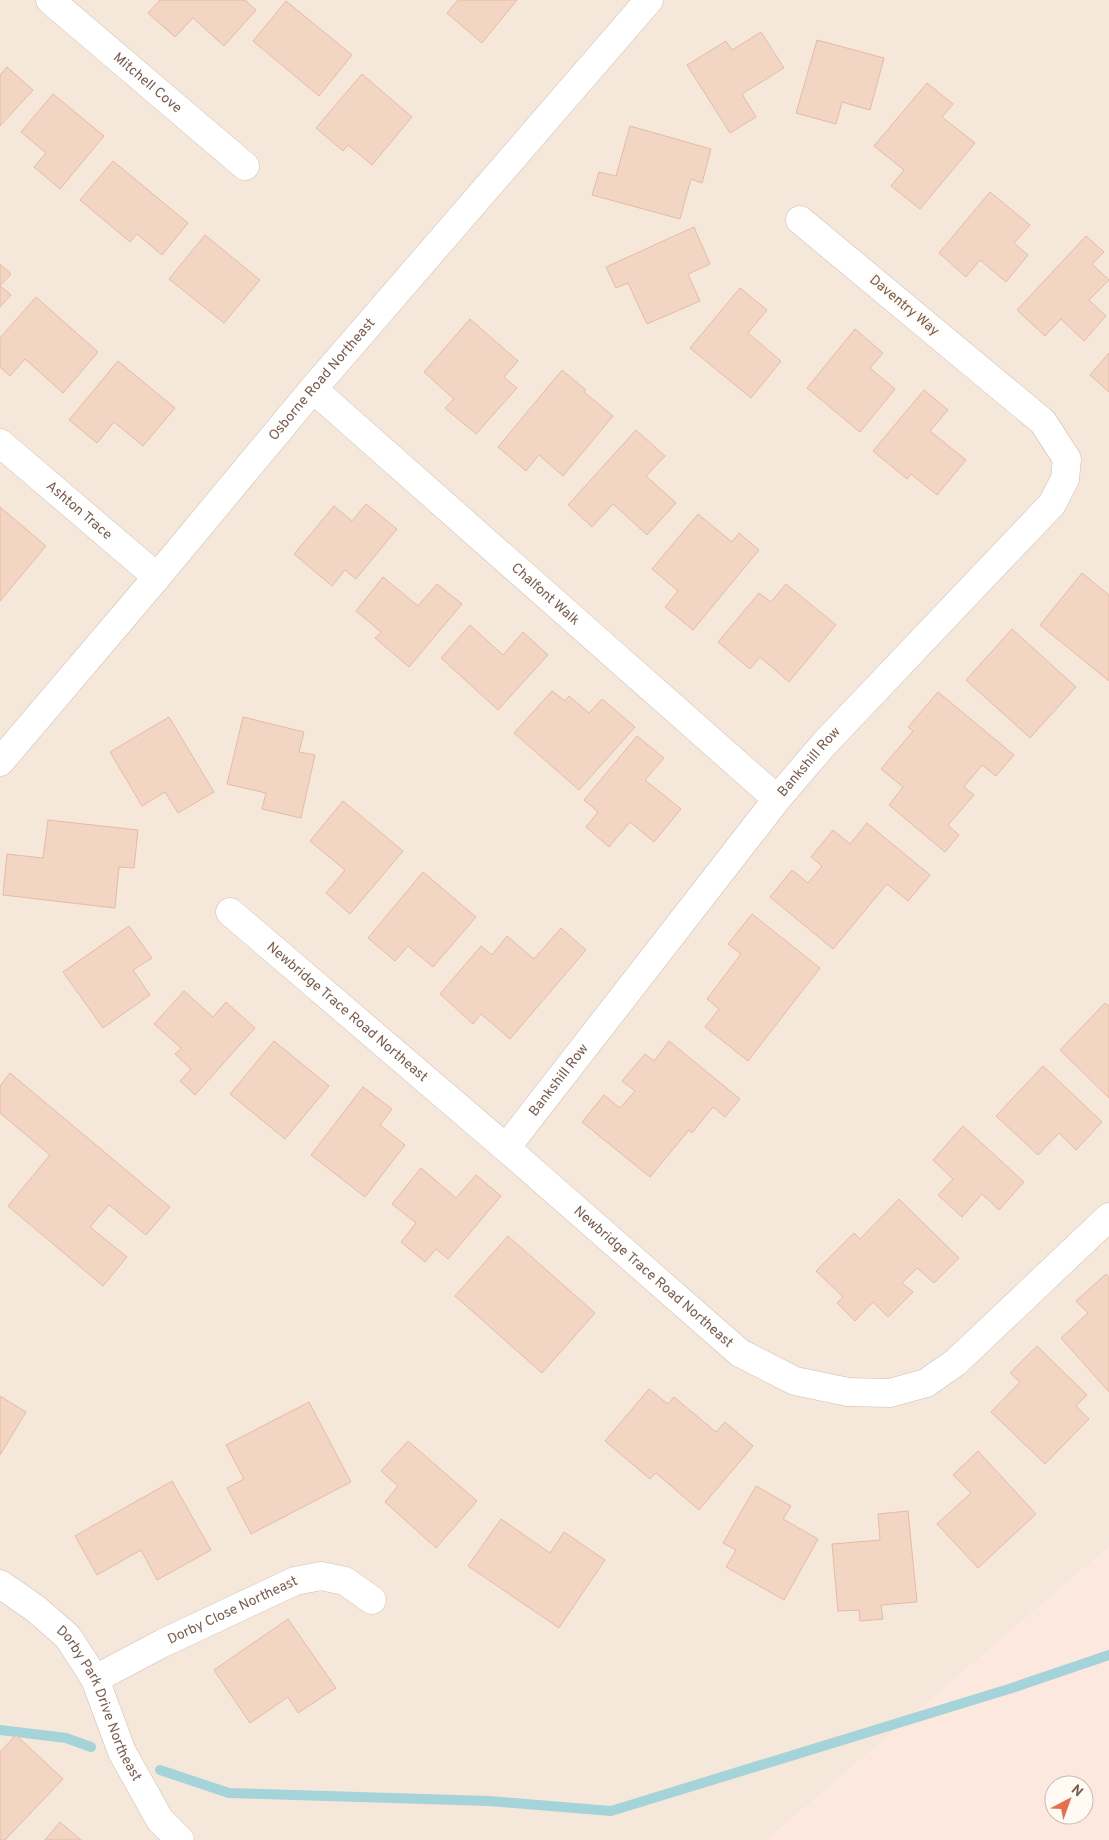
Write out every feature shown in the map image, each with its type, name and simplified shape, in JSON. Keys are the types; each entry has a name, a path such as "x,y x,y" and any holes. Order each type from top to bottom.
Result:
{"street":[{"name":"Mitchell Cove","path":"50,0 245,166"},
{"name":"Osborne Road Northeast","path":"0,762 313,389 649,0"},
{"name":"Daventry Way","path":"800,220 1008,393"},
{"name":"Chalfont Walk","path":"313,389 778,798"},
{"name":"Bankshill Row","path":"506,1148 778,798 824,744 1052,504 1065,479 1067,459 1043,422 1008,393"},
{"name":"Ashton Trace","path":"0,444 157,577"},
{"name":"Newbridge Trace Road Northeast","path":"230,912 506,1148 740,1352 795,1381 848,1392 890,1393 926,1383 956,1362 1109,1217"},
{"name":"Dorby Close Northeast","path":"95,1679 163,1644 295,1581 321,1576 345,1581 372,1600"},
{"name":"Dorby Park Drive Northeast","path":"0,1584 36,1608 68,1637 95,1679 122,1752 160,1820 180,1840"}],"shaded area":[{"path":"0,0 1109,0 1109,1547 767,1840 0,1840"},
{"path":"1109,1547 1109,1840 767,1840"}],"building":[{"path":"160,0 245,0 256,10 224,46 193,18 175,37 148,13"},
{"path":"458,0 517,0 482,43 447,13"},
{"path":"286,1 352,55 319,96 253,41"},
{"path":"761,32 784,68 742,94 756,117 730,133 687,65 726,41 732,50"},
{"path":"817,40 884,58 870,110 842,102 836,124 796,113"},
{"path":"7,67 33,90 0,126 0,75"},
{"path":"362,74 412,117 372,165 348,145 343,151 316,128"},
{"path":"927,83 953,104 942,117 975,143 920,209 891,186 904,170 874,146"},
{"path":"53,94 104,136 60,189 34,167 46,153 21,132"},
{"path":"630,126 711,149 702,183 691,179 680,219 592,195 599,172 616,176"},
{"path":"113,161 188,223 162,255 137,234 130,242 80,200"},
{"path":"990,192 1030,225 1014,243 1028,255 1006,282 980,260 966,277 939,253"},
{"path":"694,227 710,264 688,274 700,301 647,324 628,283 616,288 606,267"},
{"path":"205,235 260,280 224,323 169,279"},
{"path":"1086,236 1104,252 1092,264 1109,280 1089,300 1106,316 1084,341 1061,319 1045,336 1017,310"},
{"path":"0,264 11,274 0,286"},
{"path":"0,286 11,295 0,307"},
{"path":"740,288 767,310 748,333 781,361 751,398 690,348"},
{"path":"36,297 98,352 63,393 25,359 10,376 0,367 0,338"},
{"path":"470,319 518,361 504,377 517,388 476,434 445,408 454,399 424,372"},
{"path":"855,329 883,353 870,368 895,389 860,432 807,388"},
{"path":"1109,353 1109,392 1090,375"},
{"path":"118,361 175,408 143,446 114,422 97,443 69,420"},
{"path":"562,370 586,390 584,392 613,416 563,476 539,455 526,471 498,447"},
{"path":"924,390 948,410 930,431 966,460 937,495 911,474 907,479 873,451"},
{"path":"636,430 665,456 646,476 676,503 647,535 613,504 592,527 568,505"},
{"path":"366,504 397,529 356,579 345,570 332,586 294,554 334,506 352,521"},
{"path":"0,507 46,546 0,601"},
{"path":"698,514 732,542 739,533 759,550 693,630 665,607 678,591 652,569"},
{"path":"1082,573 1109,595 1109,681 1040,625"},
{"path":"383,577 418,606 437,584 462,604 409,667 375,638 381,632 356,611"},
{"path":"786,584 836,625 789,682 760,657 750,669 718,642 759,593 771,602"},
{"path":"470,625 503,655 523,632 548,655 498,710 441,658"},
{"path":"1012,629 1076,687 1030,738 966,680"},
{"path":"552,691 565,701 569,696 589,713 602,699 635,727 579,790 514,733"},
{"path":"938,692 1014,755 996,776 982,765 964,787 974,795 948,825 959,835 945,852 889,805 903,787 881,769 913,731 908,727"},
{"path":"169,717 214,792 178,813 165,792 142,806 110,752"},
{"path":"243,717 304,732 299,752 315,755 301,818 262,809 266,793 227,784"},
{"path":"637,736 664,758 645,780 681,809 654,842 630,822 609,847 586,827 598,812 584,800"},
{"path":"343,801 403,851 350,914 326,893 345,870 310,841"},
{"path":"48,820 138,830 134,868 119,867 115,908 3,895 7,854 43,858"},
{"path":"867,823 930,875 908,901 887,884 833,949 770,897 792,870 808,883 822,866 811,857 833,830 850,844"},
{"path":"423,872 476,917 433,967 408,946 395,961 368,938"},
{"path":"752,914 820,968 748,1061 705,1027 719,1009 707,999 741,954 728,944"},
{"path":"129,926 152,958 133,970 150,995 103,1028 63,972"},
{"path":"561,928 586,950 510,1039 481,1014 473,1024 440,994 481,946 492,955 507,936 534,959"},
{"path":"184,991 213,1017 226,1002 255,1028 195,1095 180,1081 191,1069 175,1054 181,1048 154,1024"},
{"path":"1105,1003 1109,1006 1109,1098 1060,1050"},
{"path":"274,1041 329,1086 285,1139 230,1094"},
{"path":"669,1041 740,1099 725,1117 713,1107 692,1133 689,1130 650,1177 582,1122 604,1095 620,1108 635,1091 622,1081 645,1054 654,1061"},
{"path":"1043,1066 1102,1122 1076,1150 1059,1133 1038,1155 996,1116"},
{"path":"10,1073 170,1207 146,1235 109,1205 90,1227 127,1257 103,1286 8,1206 50,1155 0,1113 0,1086"},
{"path":"363,1087 392,1109 380,1125 405,1145 365,1197 311,1155"},
{"path":"963,1126 1024,1182 999,1210 982,1194 962,1217 938,1195 953,1179 933,1160"},
{"path":"421,1168 456,1198 476,1175 501,1196 448,1259 436,1249 425,1262 401,1242 416,1223 392,1204"},
{"path":"899,1199 959,1258 934,1283 917,1268 902,1283 913,1292 888,1317 873,1302 855,1321 837,1303 843,1297 816,1271 854,1233 860,1239"},
{"path":"508,1236 595,1313 542,1373 455,1296"},
{"path":"1106,1274 1109,1278 1109,1392 1061,1338 1088,1313 1076,1301"},
{"path":"1037,1346 1087,1395 1076,1406 1089,1419 1045,1464 991,1412 1020,1382 1010,1373"},
{"path":"649,1389 668,1404 674,1397 716,1432 725,1422 753,1446 699,1510 656,1473 650,1479 605,1441"},
{"path":"0,1396 26,1412 0,1455"},
{"path":"309,1402 351,1482 251,1534 227,1488 244,1479 226,1445"},
{"path":"408,1441 477,1501 436,1548 385,1502 398,1486 381,1471"},
{"path":"978,1451 1036,1514 978,1568 937,1524 971,1493 953,1475"},
{"path":"172,1481 211,1550 157,1580 141,1550 97,1575 75,1536"},
{"path":"756,1486 791,1506 783,1519 818,1539 784,1600 726,1567 736,1550 723,1543"},
{"path":"908,1511 917,1602 881,1605 883,1619 860,1621 859,1610 838,1611 832,1544 880,1540 878,1514"},
{"path":"501,1519 550,1553 564,1532 605,1560 559,1628 468,1566"},
{"path":"288,1619 336,1688 298,1713 288,1697 250,1723 214,1670"},
{"path":"16,1735 63,1779 5,1840 0,1840 0,1752"},
{"path":"60,1822 81,1840 45,1840"}],"waterway":[{"path":"160,1770 229,1793 489,1801 611,1811 1012,1688 1109,1655"},
{"path":"0,1730 66,1738 91,1747"}]}
